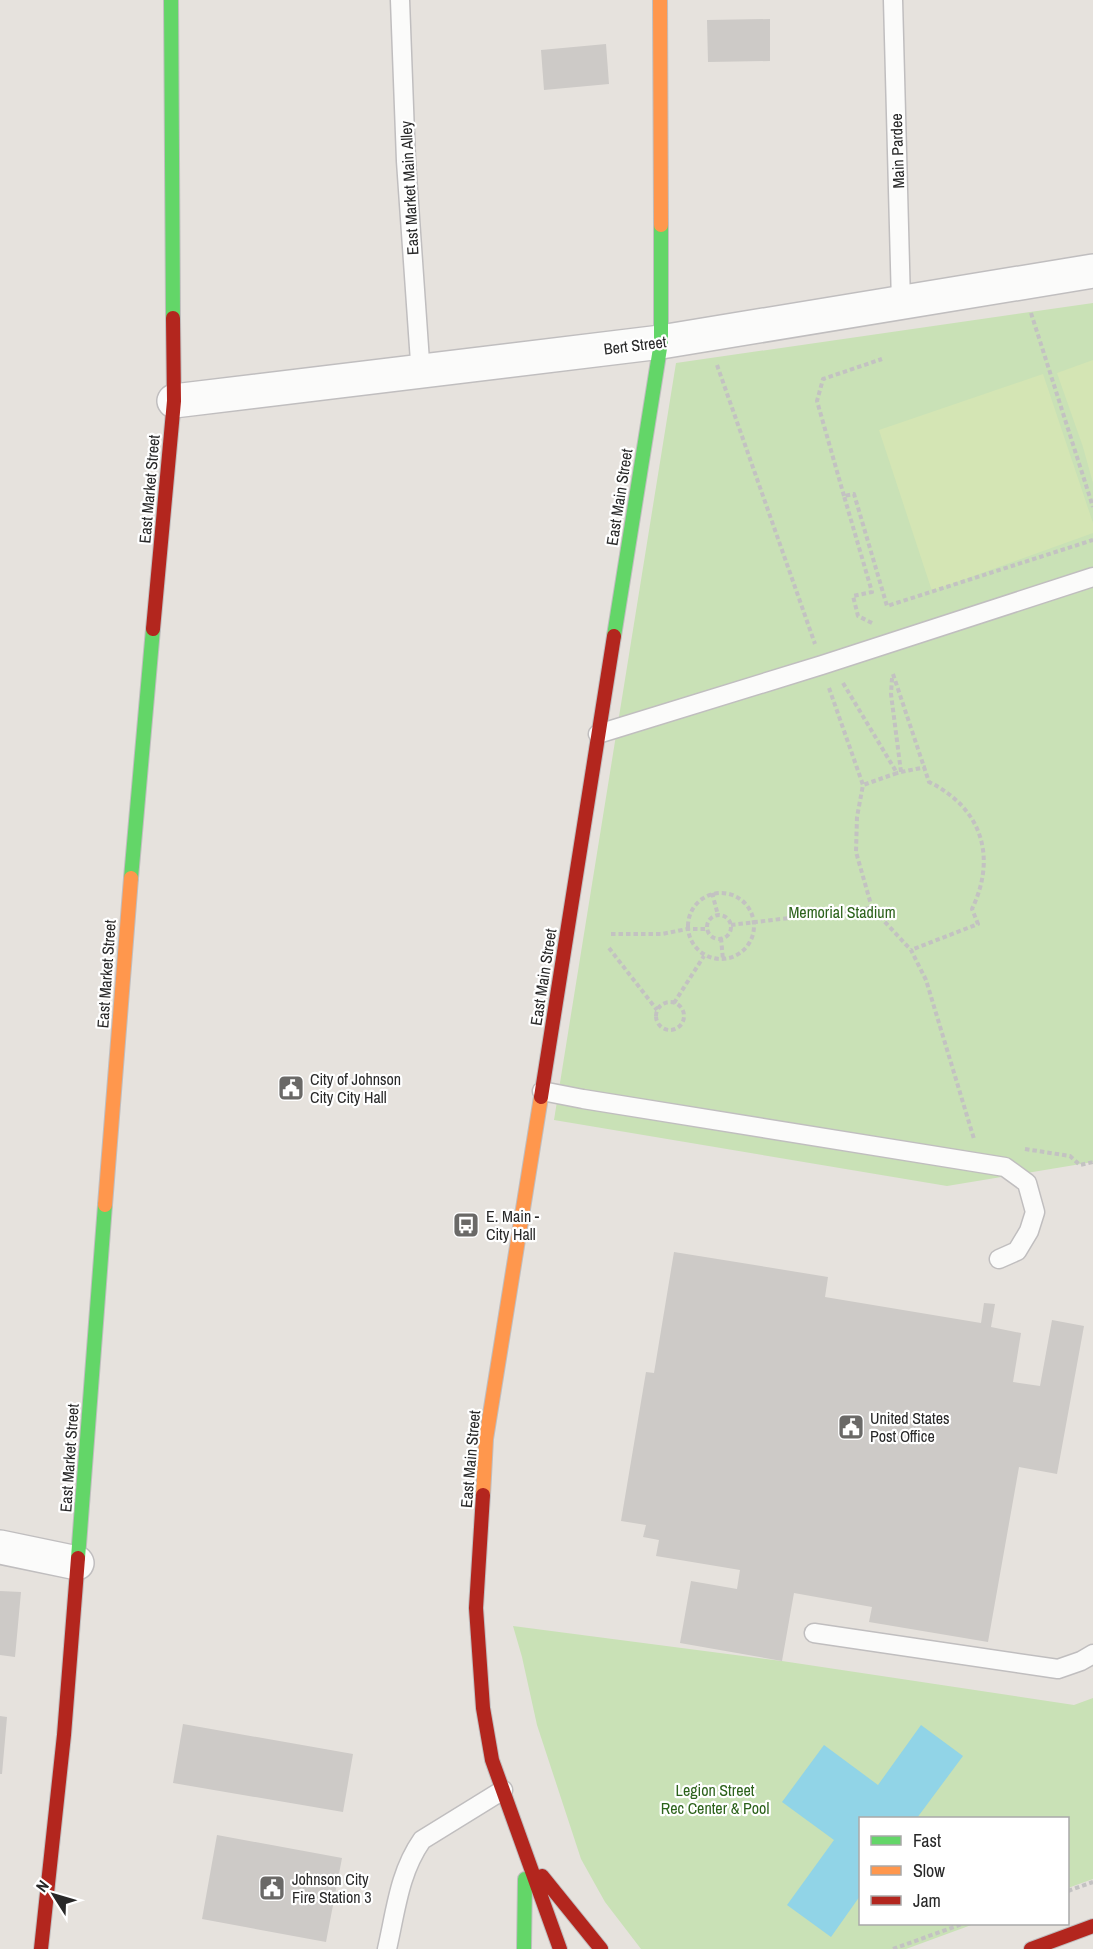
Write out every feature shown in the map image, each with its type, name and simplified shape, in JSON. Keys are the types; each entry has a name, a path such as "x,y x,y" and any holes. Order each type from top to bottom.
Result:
{"main road":[{"name":"East Market Street","path":"41,1949 64,1735 135,823 174,401 171,0"},
{"name":"East Main Street","path":"560,1949 492,1760 483,1708 476,1608 486,1439 661,342 660,0"},
{"path":"524,1949 526,1856"},
{"path":"526,1856 601,1949"},
{"path":"1031,1949 1093,1926"}],"street":[{"name":"Bert Street","path":"174,401 420,374 661,342 1093,271"},
{"path":"0,1547 77,1563"}],"lane":[{"name":"East Market Main Alley","path":"400,0 406,161 420,374"},
{"name":"Main Pardee","path":"892,0 901,303"},
{"path":"598,734 822,665 1093,577"},
{"path":"542,1091 1005,1167 1028,1183 1035,1212 1029,1231 1017,1251 999,1259"},
{"path":"814,1634 1058,1669 1093,1654"},
{"path":"387,1949 404,1872 422,1840 503,1790"}],"path":[{"path":"1031,312 1093,507"},
{"path":"853,596 872,592 817,401 823,380 882,359"},
{"path":"716,362 822,665"},
{"path":"844,496 854,494 887,606 1093,540"},
{"path":"899,773 891,694 893,674 926,767 929,782 945,790 969,813 982,838 984,866 982,882 972,909 978,924 911,950"},
{"path":"843,682 899,773"},
{"path":"829,688 862,785 857,817 856,852 872,908 911,950 926,980 974,1140 969,1161"},
{"path":"862,785 926,767"},
{"path":"723,892 743,901 754,921 754,932 743,951 723,960 704,956 690,940 687,929 688,920 696,903 712,893 723,892"},
{"path":"712,893 718,915"},
{"path":"731,925 872,908"},
{"path":"718,915 728,919 731,925 730,932 721,938"},
{"path":"718,915 709,921 708,929 711,935 721,938"},
{"path":"611,934 662,934 687,929 708,929"},
{"path":"721,938 723,960"},
{"path":"609,948 657,1010"},
{"path":"674,1003 704,956"},
{"path":"674,1003 683,1012 682,1021 676,1028 668,1030 660,1026 656,1018 657,1010 664,1004 674,1003"},
{"path":"1069,1891 1093,1882"},
{"path":"893,1949 957,1925"}],"green space":[{"name":"Memorial Stadium","path":"1093,303 1093,1162 947,1186 554,1120 676,363"},
{"path":"1093,360 1093,483 1057,373"},
{"path":"1043,374 1093,523 1093,533 932,591 879,430"},
{"name":"Legion Street Rec Center & Pool","path":"513,1626 782,1661 1074,1705 1093,1698 1093,1879 1069,1888 1069,1817 859,1817 859,1925 971,1925 906,1949 641,1949 605,1902 581,1859 537,1725"}],"water":[{"path":"921,1725 963,1756 918,1817 859,1817 859,1897 831,1937 787,1905 834,1840 782,1802 824,1745 878,1785"}],"building":[{"path":"770,19 770,61 708,62 707,20"},
{"path":"606,44 609,84 544,90 541,50"},
{"name":"United States Post Office","path":"674,1252 828,1277 825,1297 981,1323 984,1303 995,1304 991,1327 1021,1333 1013,1382 1040,1386 1052,1320 1084,1326 1057,1474 1019,1467 988,1642 869,1622 872,1607 794,1593 782,1661 680,1643 691,1581 737,1589 740,1570 656,1556 659,1540 643,1537 646,1525 621,1521 646,1372 654,1373"},
{"path":"0,1591 21,1592 15,1657 0,1655"},
{"path":"0,1716 7,1717 2,1774 0,1774"},
{"path":"183,1724 353,1754 343,1812 173,1783"},
{"name":"Johnson City Fire Station 3","path":"217,1835 342,1858 326,1942 202,1919"}],"traffic: fast":[{"path":"171,0 173,318"},
{"path":"614,636 661,342 661,225"},
{"path":"131,878 153,629"},
{"path":"78,1558 105,1205"},
{"path":"524,1949 525,1879"}],"traffic: slow":[{"path":"660,0 661,225"},
{"path":"105,1205 131,878"},
{"path":"483,1495 486,1439 541,1097"}],"traffic: jam":[{"path":"153,629 174,401 173,318"},
{"path":"541,1097 614,636"},
{"path":"483,1495 476,1608 483,1708 492,1760 560,1949"},
{"path":"41,1949 64,1735 78,1558"},
{"path":"542,1876 601,1949"},
{"path":"1031,1949 1093,1926"}],"place":[{"name":"City of Johnson City City Hall","path":"291,1088"},
{"name":"E. Main - City Hall","path":"466,1225"},
{"name":"United States Post Office","path":"851,1427"},
{"name":"Johnson City Fire Station 3","path":"272,1888"}]}
